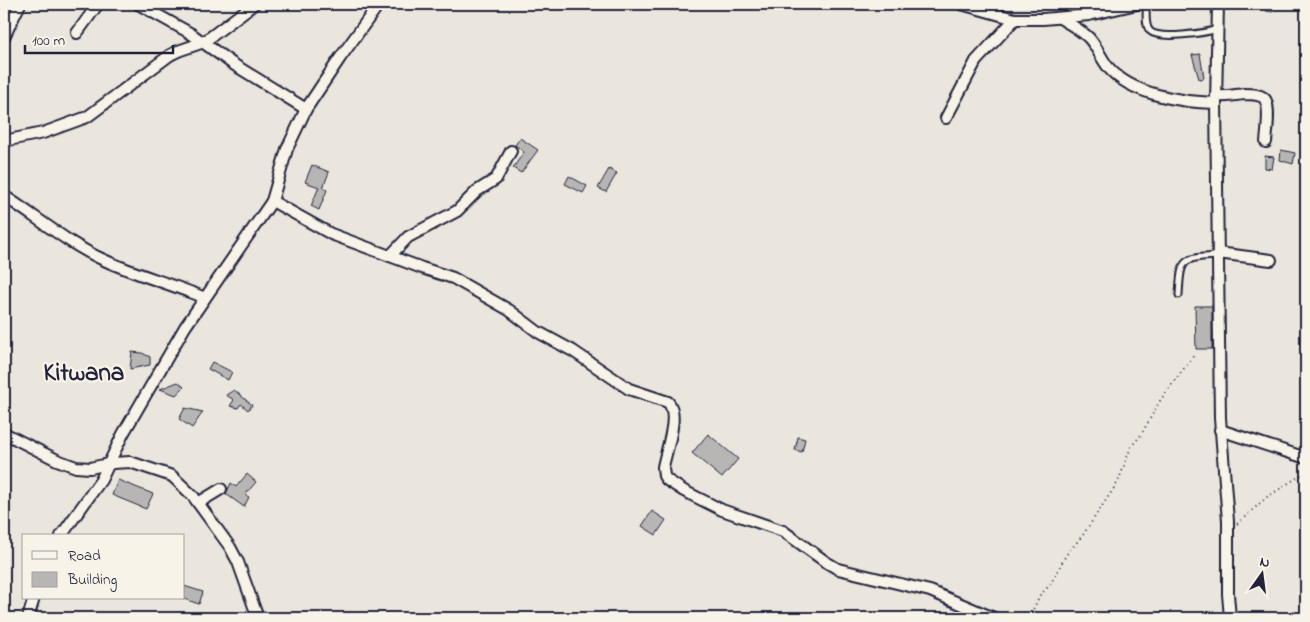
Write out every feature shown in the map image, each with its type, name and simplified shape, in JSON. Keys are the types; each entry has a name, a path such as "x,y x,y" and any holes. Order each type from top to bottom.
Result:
{"street":[{"path":"4,37 20,4"},
{"path":"77,33 98,4"},
{"path":"138,4 190,33 233,64 306,109"},
{"path":"4,141 43,133 87,117 178,51 204,42 254,4"},
{"path":"62,534 101,480 107,465 184,327 272,201 287,149 306,109 379,4"},
{"path":"961,4 1014,19 1089,15 1138,4"},
{"path":"1218,4 1216,99 1220,430 1228,532 1230,618"},
{"path":"1060,18 1089,38 1109,68 1132,86 1199,102 1246,94 1264,98 1267,114 1266,142"},
{"path":"946,118 976,61 1014,19"},
{"path":"390,256 408,237 457,211 476,191 496,180 511,150"},
{"path":"4,196 60,235 102,259 205,298"},
{"path":"272,201 331,234 453,278 509,310 538,332 574,351 629,389 668,402 672,406 674,417 663,472 667,480 684,491 722,510 783,531 838,569 930,591 994,618"},
{"path":"1218,255 1271,260"},
{"path":"1220,430 1306,458"},
{"path":"4,433 57,460 76,467 90,468 130,462 172,476 198,503 230,547 238,562 258,618"},
{"path":"198,503 221,489"},
{"path":"28,618 33,600"}],"lane":[{"path":"1146,4 1148,28 1150,32 1156,35 1182,35 1218,29"},
{"path":"1179,295 1180,274 1184,263 1189,259 1197,257 1218,255"}],"path":[{"path":"669,8 672,4"},
{"path":"1029,618 1040,595 1050,585 1066,555 1083,536 1118,482 1131,447 1141,435 1162,399 1194,354"},
{"path":"1228,532 1267,497 1306,472"}],"building":[{"path":"1266,4 1274,4 1273,12 1266,11"},
{"path":"1200,54 1204,78 1199,79 1192,55"},
{"path":"520,138 538,150 521,173 513,168 524,152 515,145"},
{"path":"1281,150 1295,153 1293,164 1280,160"},
{"path":"1265,156 1274,157 1272,169 1265,168"},
{"path":"312,165 329,172 323,188 327,190 319,210 311,206 319,187 305,182"},
{"path":"609,169 617,173 606,192 598,188"},
{"path":"569,176 587,186 583,193 565,184"},
{"path":"1195,306 1212,306 1212,349 1196,349"},
{"path":"132,352 142,353 150,357 150,365 130,369"},
{"path":"212,362 232,372 228,380 208,369"},
{"path":"178,382 184,387 176,395 160,389"},
{"path":"234,390 252,405 248,410 241,404 238,408 230,406 234,400 226,395"},
{"path":"185,408 203,412 192,428 179,419"},
{"path":"708,434 738,459 722,478 692,453"},
{"path":"798,437 805,439 802,452 795,450"},
{"path":"247,474 256,482 245,495 249,497 244,507 226,494 231,483 236,487"},
{"path":"118,480 153,494 146,509 112,495"},
{"path":"652,511 666,520 656,535 642,526"},
{"path":"185,586 203,592 199,604 185,599"}],"district":[{"name":"Kitwana","path":"84,374"}]}
